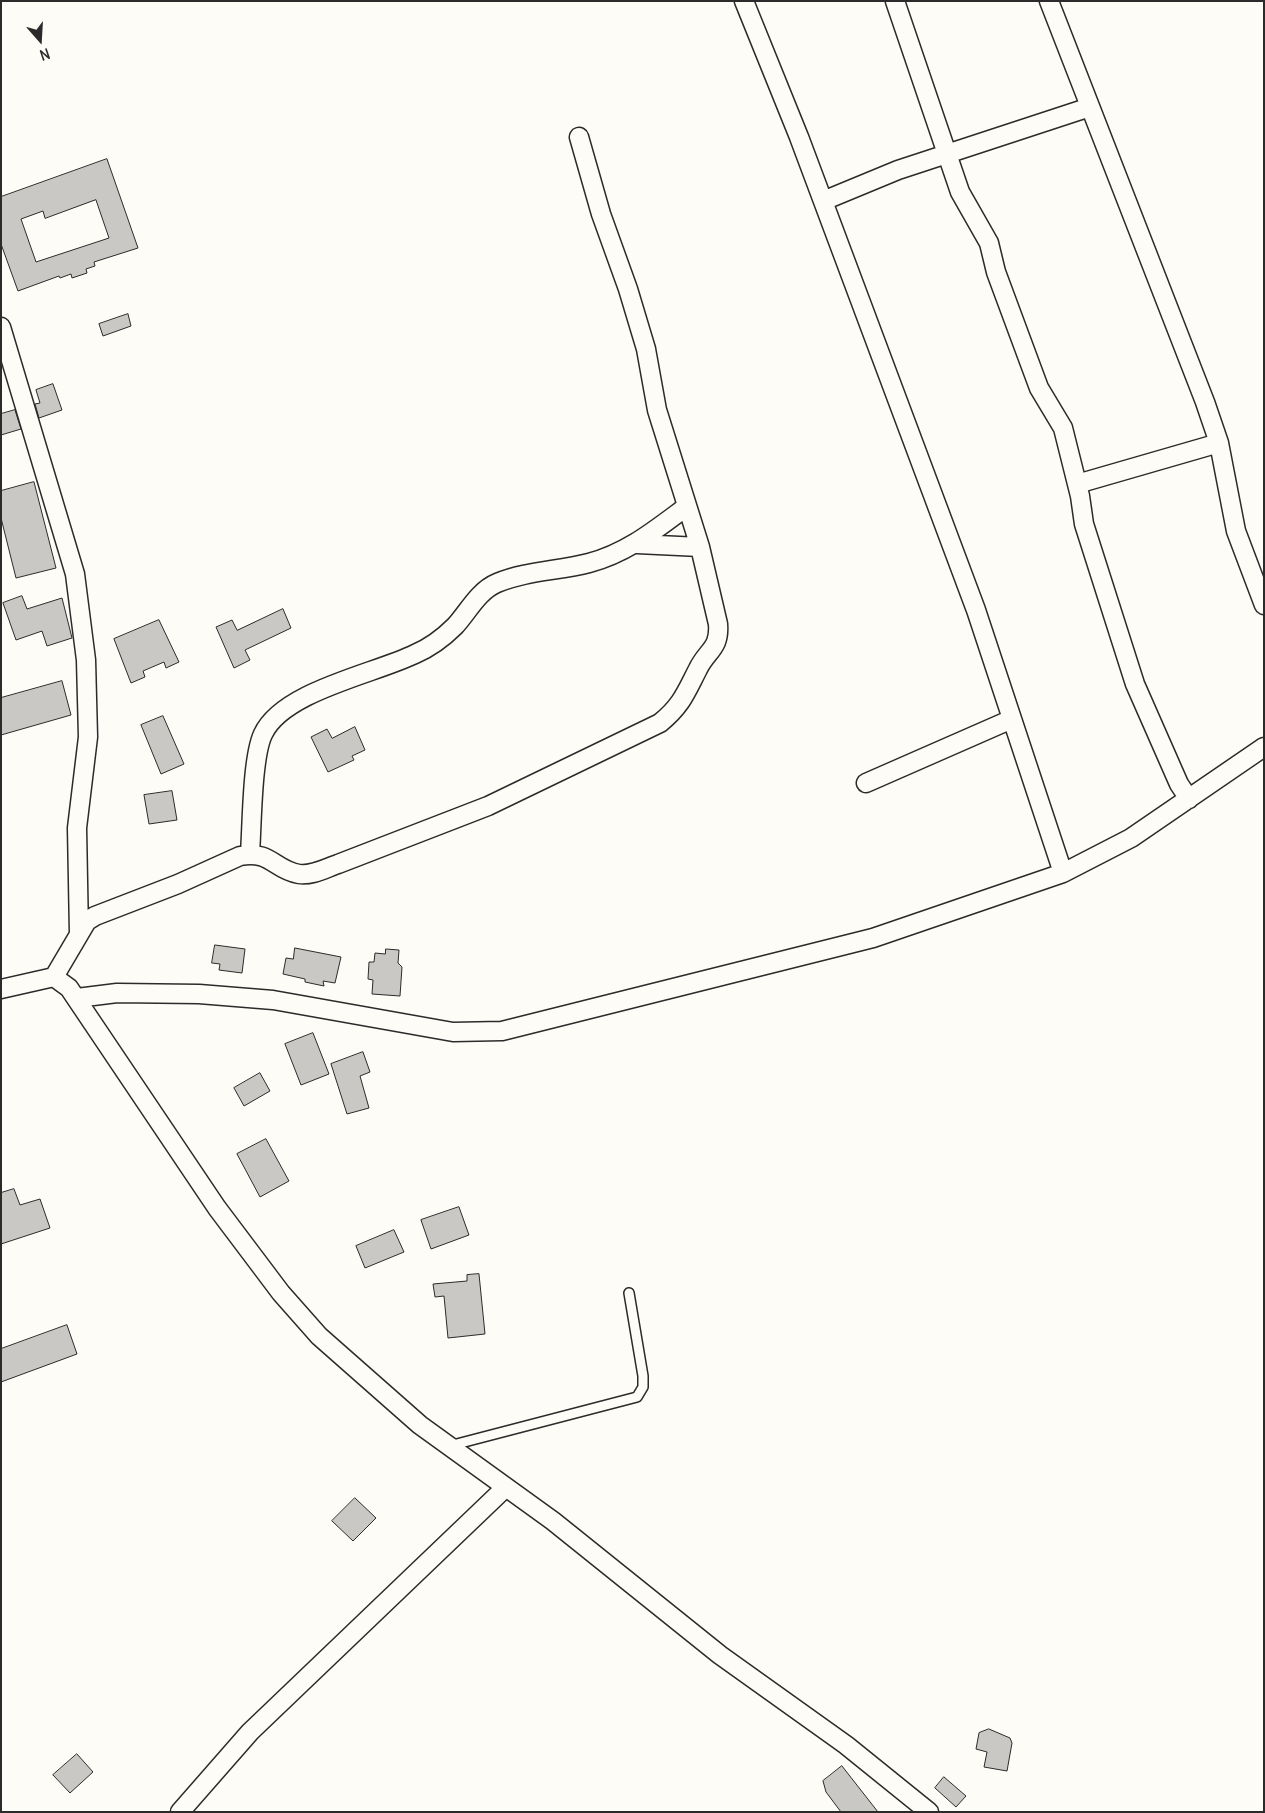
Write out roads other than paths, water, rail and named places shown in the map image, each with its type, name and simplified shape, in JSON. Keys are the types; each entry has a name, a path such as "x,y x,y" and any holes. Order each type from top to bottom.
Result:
{"street":[{"path":"744,1 823,202 976,610 1062,873"},
{"path":"895,1 967,207 988,243 996,272 1039,388 1062,428 1078,484 1084,524 1135,684 1179,784 1189,799"},
{"path":"1049,1 1205,402 1219,443 1236,531 1264,605"},
{"path":"823,202 898,170 1090,107"},
{"path":"1,989 54,977 87,921 95,916 178,884 219,863 250,854 265,856 291,872 299,874 312,873 488,806 660,723 671,714 688,692 698,668 716,646 719,636 700,546 686,507 657,410 646,349 628,289 601,214 579,136"},
{"path":"1,327 75,574 86,660 88,737 77,828 79,934"},
{"path":"1078,484 1219,443"},
{"path":"250,854 257,751 263,733 273,720 298,701 321,690 400,660 434,644 494,584 540,571 589,563 637,544 686,507"},
{"path":"637,544 700,546"},
{"path":"866,784 1012,720"},
{"path":"77,998 150,992 200,994 273,1000 453,1032 502,1031 872,938 1062,873 1131,838 1264,747"},
{"path":"54,977 69,988 77,998 212,1200 281,1294 320,1336 420,1425 552,1521 720,1654 846,1745 929,1812"},
{"path":"180,1812 250,1732 505,1488"}],"lane":[{"path":"448,1446 637,1397 643,1387 643,1376 630,1293"}]}
